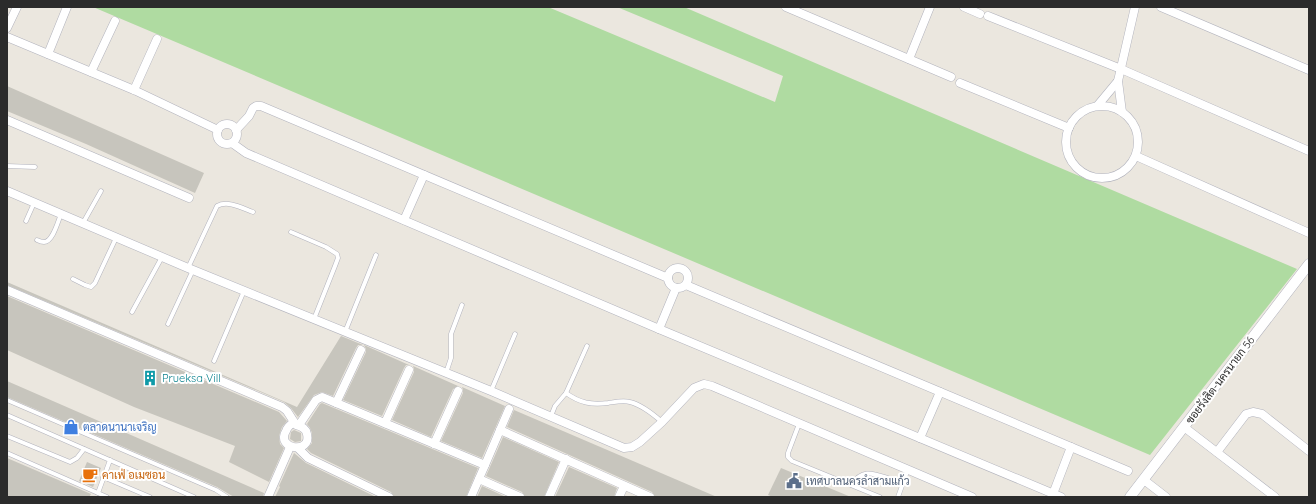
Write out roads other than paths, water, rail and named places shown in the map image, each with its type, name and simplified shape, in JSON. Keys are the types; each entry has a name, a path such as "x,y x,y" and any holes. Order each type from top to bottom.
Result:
{"street":[{"path":"7,28 16,7"},
{"path":"48,54 67,7"},
{"path":"786,7 951,77"},
{"path":"909,59 930,7"},
{"path":"964,7 1121,69 1309,151"},
{"path":"1122,112 1118,81 1136,7"},
{"path":"1161,7 1309,70"},
{"path":"91,72 114,21"},
{"path":"7,37 134,90 218,130"},
{"path":"134,90 156,39"},
{"path":"1098,106 1118,81"},
{"path":"960,83 1068,128"},
{"path":"236,130 249,116 253,108 256,106 261,106 668,278 670,283 676,288 686,285 1128,471"},
{"path":"1098,106 1111,106 1130,118 1135,127 1138,141 1136,156 1130,164 1123,171 1114,176 1104,178 1089,175 1076,166 1070,158 1066,148 1068,128 1075,117 1086,109 1098,106"},
{"path":"7,120 189,198"},
{"path":"232,143 237,136 236,130 233,126 228,124 223,125 218,130 218,138 220,141 228,144 232,143 246,153 659,329 1062,497"},
{"path":"1136,156 1309,233"},
{"path":"404,220 424,175"},
{"path":"7,192 244,291 491,391 624,448 632,447 636,444 662,422 694,388 704,384 712,386 972,497"},
{"name":"ซอยรังสิต-นครนายก 56","path":"1130,497 1309,264"},
{"path":"668,278 672,270 678,268 682,269 687,274 688,279 686,285"},
{"path":"659,329 676,288"},
{"path":"7,290 282,407 297,424 305,430 307,437 304,444 294,447 268,497"},
{"path":"336,403 361,350"},
{"path":"385,423 409,370"},
{"path":"434,444 458,391"},
{"path":"920,438 940,392"},
{"path":"389,497 308,458 285,441 284,434 286,430 297,424 319,398 322,397 485,465"},
{"path":"471,497 509,410"},
{"path":"1217,452 1246,414 1253,412 1262,414 1309,451"},
{"path":"1184,427 1275,497"},
{"path":"500,430 650,497"},
{"path":"1053,494 1071,447"},
{"path":"549,497 566,459"},
{"path":"479,479 520,497"},
{"path":"1144,480 1166,497"},
{"path":"619,497 624,486"}],"lane":[{"path":"7,166 35,167"},
{"path":"83,223 101,191"},
{"path":"26,221 34,202"},
{"path":"168,324 217,206 222,204 230,204 253,212"},
{"path":"37,240 44,242 49,240 61,214"},
{"path":"291,232 326,247 337,254 338,258 314,319"},
{"path":"73,279 85,286 91,287 95,283 116,237"},
{"path":"346,332 376,256"},
{"path":"132,312 162,257"},
{"path":"214,361 244,291"},
{"path":"446,373 451,358 451,334 462,305"},
{"path":"491,391 515,334"},
{"path":"550,417 555,406 566,394 587,346"},
{"path":"566,394 585,403 593,404 619,401 630,402 653,414 662,422"},
{"path":"7,400 216,490 227,497"},
{"path":"7,415 194,497"},
{"path":"799,424 788,453 788,457 792,461 880,497"},
{"path":"7,436 70,462 78,458 84,448"},
{"path":"7,453 83,489 107,497"},
{"path":"98,493 110,460"},
{"path":"898,497 908,469"},
{"path":"852,485 856,479 866,473 871,473 894,480"},
{"path":"103,477 150,497"}],"place":[{"name":"Prueksa Vill","path":"150,378"},
{"name":"ตลาดนานาเจริญ","path":"71,427"},
{"name":"คาเฟ่ อเมซอน","path":"90,475"},
{"name":"เทศบาลนครลำสามแก้ว","path":"794,481"}]}
